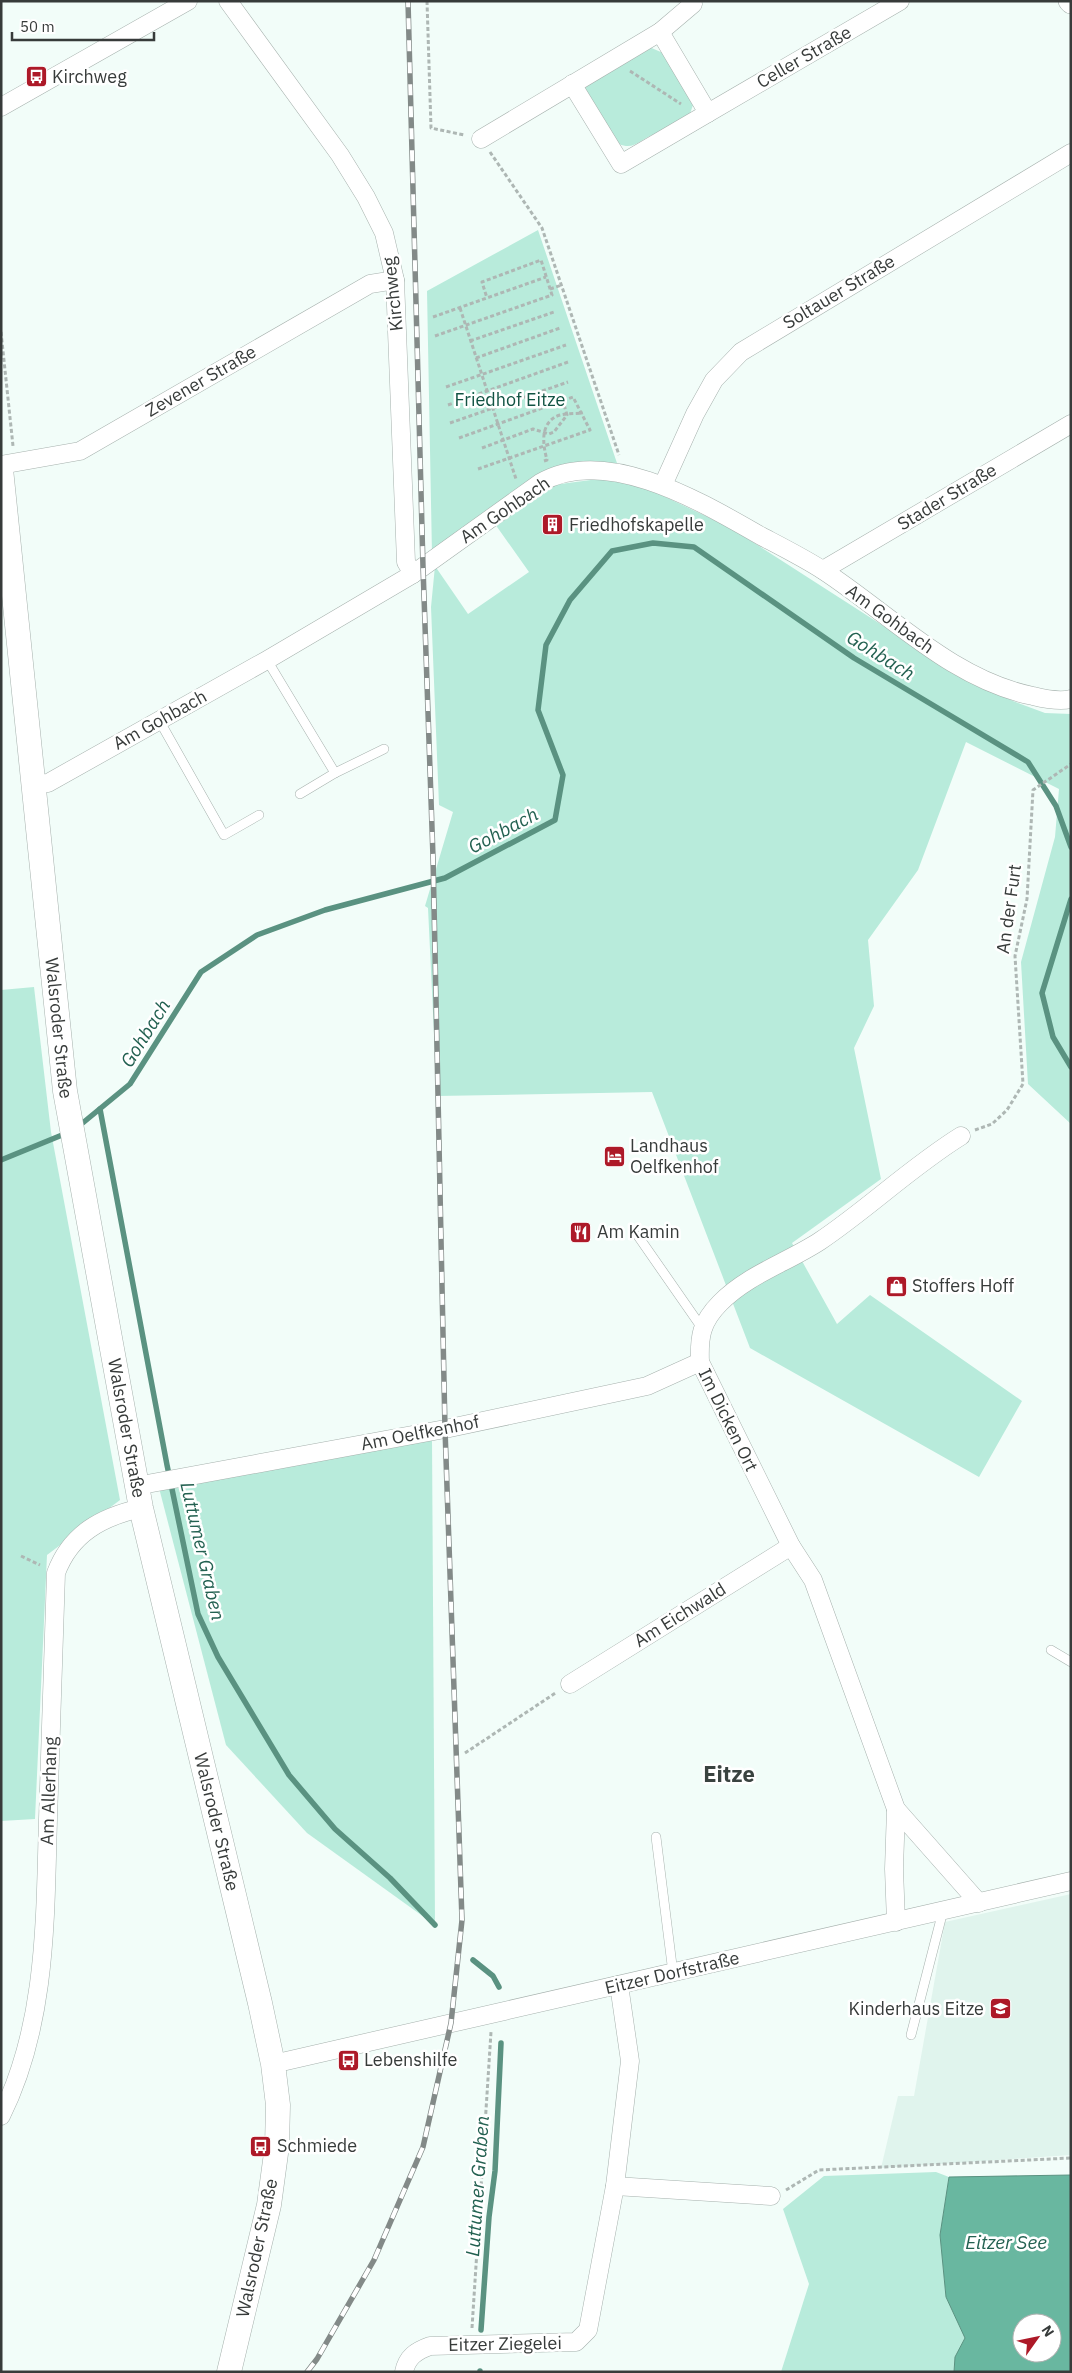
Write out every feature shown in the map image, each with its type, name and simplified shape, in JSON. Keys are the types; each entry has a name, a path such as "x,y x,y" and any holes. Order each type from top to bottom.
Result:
{"main road":[{"name":"Walsroder Straße","path":"1,469 65,1091 78,1168 144,1493 273,2064 278,2105 276,2146 269,2205 229,2372"}],"street":[{"path":"1,107 188,1"},
{"name":"Kirchweg","path":"228,1 340,155 366,197 384,233 395,280 406,562 413,574"},
{"name":"Celler Straße","path":"572,84 621,164 900,1"},
{"path":"481,139 660,32 693,4"},
{"path":"660,32 704,115"},
{"name":"Soltauer Straße","path":"663,485 695,414 714,380 741,352 1071,153"},
{"name":"Zevener Straße","path":"1,465 80,451 370,284 395,280"},
{"name":"Stader Straße","path":"823,570 1071,424"},
{"name":"Am Gohbach","path":"34,784 48,783 267,660 413,574 521,496 552,476 568,472 589,471 623,475 663,485 734,521 823,570 953,664 1010,692 1045,699 1071,699"},
{"path":"702,1328 720,1303 737,1288 820,1241 927,1157 961,1136"},
{"name":"Im Dicken Ort","path":"702,1328 700,1362 791,1546 813,1580 896,1809 979,1903"},
{"name":"Am Oelfkenhof","path":"144,1493 185,1477 444,1428 647,1386 700,1362"},
{"name":"Am Allerhang","path":"1,2116 10,2098 25,2054 37,2007 45,1905 56,1573 68,1548 79,1535 93,1525 116,1514 144,1493"},
{"name":"Am Eichwald","path":"570,1684 791,1546"},
{"name":"Im Dicken Ort","path":"896,1809 894,1869 896,1922"},
{"name":"Eitzer Dorfstraße","path":"273,2064 943,1912 1071,1881"},
{"name":"Eitzer Ziegelei","path":"404,2372 406,2363 416,2352 430,2346 576,2342 588,2330 615,2186 630,2062 619,1985"},
{"path":"615,2186 771,2196"}],"lane":[{"path":"267,660 335,773"},
{"path":"159,720 224,835 259,815"},
{"path":"300,794 335,773 384,749"},
{"path":"638,1236 702,1328"},
{"path":"1051,1650 1071,1662"},
{"path":"656,1837 673,1973"},
{"path":"911,2035 943,1912"}],"path":[{"path":"427,1 431,128 481,139 542,228 621,460 623,475"},
{"path":"613,60 704,115"},
{"path":"435,336 552,295 541,260 482,282 487,298"},
{"path":"433,317 546,277"},
{"path":"550,289 562,285"},
{"path":"460,308 521,496"},
{"path":"470,341 554,312"},
{"path":"476,358 560,328"},
{"path":"1,332 13,448"},
{"path":"446,387 566,345"},
{"path":"448,406 568,362"},
{"path":"450,423 568,382"},
{"path":"459,438 573,397 583,413 590,430 478,468"},
{"path":"563,401 567,415"},
{"path":"539,464 547,460 544,433 555,417 583,413"},
{"path":"482,448 533,429 544,433 554,432 567,415"},
{"path":"515,477 523,473"},
{"name":"An der Furt","path":"961,1136 992,1124 1007,1110 1022,1084 1015,956 1028,899 1033,790 1071,764"},
{"path":"21,1556 30,1560"},
{"path":"465,1753 570,1684"},
{"path":"470,2345 493,2014"},
{"path":"771,2196 784,2191 819,2170 1071,2158"}],"shaded area":[{"name":"Kinderhaus Eitze","path":"1071,1894 1071,2155 881,2168 898,2096 914,2096 945,1922"}],"green space":[{"path":"647,46 663,53 693,105 688,118 680,124 650,136 634,145 625,146 619,144 585,89 587,83"},
{"name":"Friedhof Eitze","path":"538,230 618,466 578,465 432,555 427,291"},
{"path":"621,476 731,528 952,670 1013,701 1045,713 1071,714 1071,1124 1028,1084 1021,962 1055,837 1059,789 966,742 918,870 868,940 874,1006 854,1048 881,1179 792,1243 837,1324 870,1295 1022,1401 979,1477 750,1348 652,1092 437,1096 428,908 425,906 453,812 439,805 431,607 435,566 468,614 529,572 495,524 553,485"},
{"path":"34,987 51,1132 120,1500 47,1555 35,1819 1,1821 1,990"},
{"path":"432,1439 435,1925 307,1833 226,1745 159,1488"},
{"path":"936,2172 949,2177 940,2235 946,2297 965,2338 955,2357 954,2372 781,2372 809,2284 783,2209 824,2176"}],"water":[{"name":"Eitzer See","path":"1071,2175 1071,2372 954,2372 955,2357 965,2338 946,2297 940,2235 949,2177"}],"waterway":[{"name":"Gohbach","path":"79,1126 130,1084 201,972 257,935 325,910 445,878 555,820 563,775 538,710 546,645 570,600 612,551 653,543 694,547 854,658 1028,762 1056,806 1071,847"},
{"name":"Gohbach","path":"1071,899 1042,993 1053,1037 1071,1067"},
{"name":"Luttumer Graben","path":"100,1109 167,1465 198,1614 218,1657 289,1775 335,1829 390,1878 435,1925"},
{"name":"Gohbach","path":"1,1160 67,1133"},
{"name":"Luttumer Graben","path":"473,1960 493,1976 499,1987"},
{"name":"Luttumer Graben","path":"481,2330 489,2217 495,2171 501,2043"}],"railway":[{"path":"307,2372 317,2359 374,2260 423,2147 451,2023 462,1920 445,1429 433,857 423,567 408,1"}],"place":[{"name":"Kirchweg","path":"36,77"},
{"name":"Friedhofskapelle","path":"553,525"},
{"name":"Landhaus Oelfkenhof","path":"614,1156"},
{"name":"Am Kamin","path":"581,1232"},
{"name":"Stoffers Hoff","path":"896,1286"},
{"name":"Kinderhaus Eitze","path":"1000,2009"},
{"name":"Lebenshilfe","path":"348,2060"},
{"name":"Schmiede","path":"261,2146"}],"district":[{"name":"Eitze","path":"729,1774"}]}
